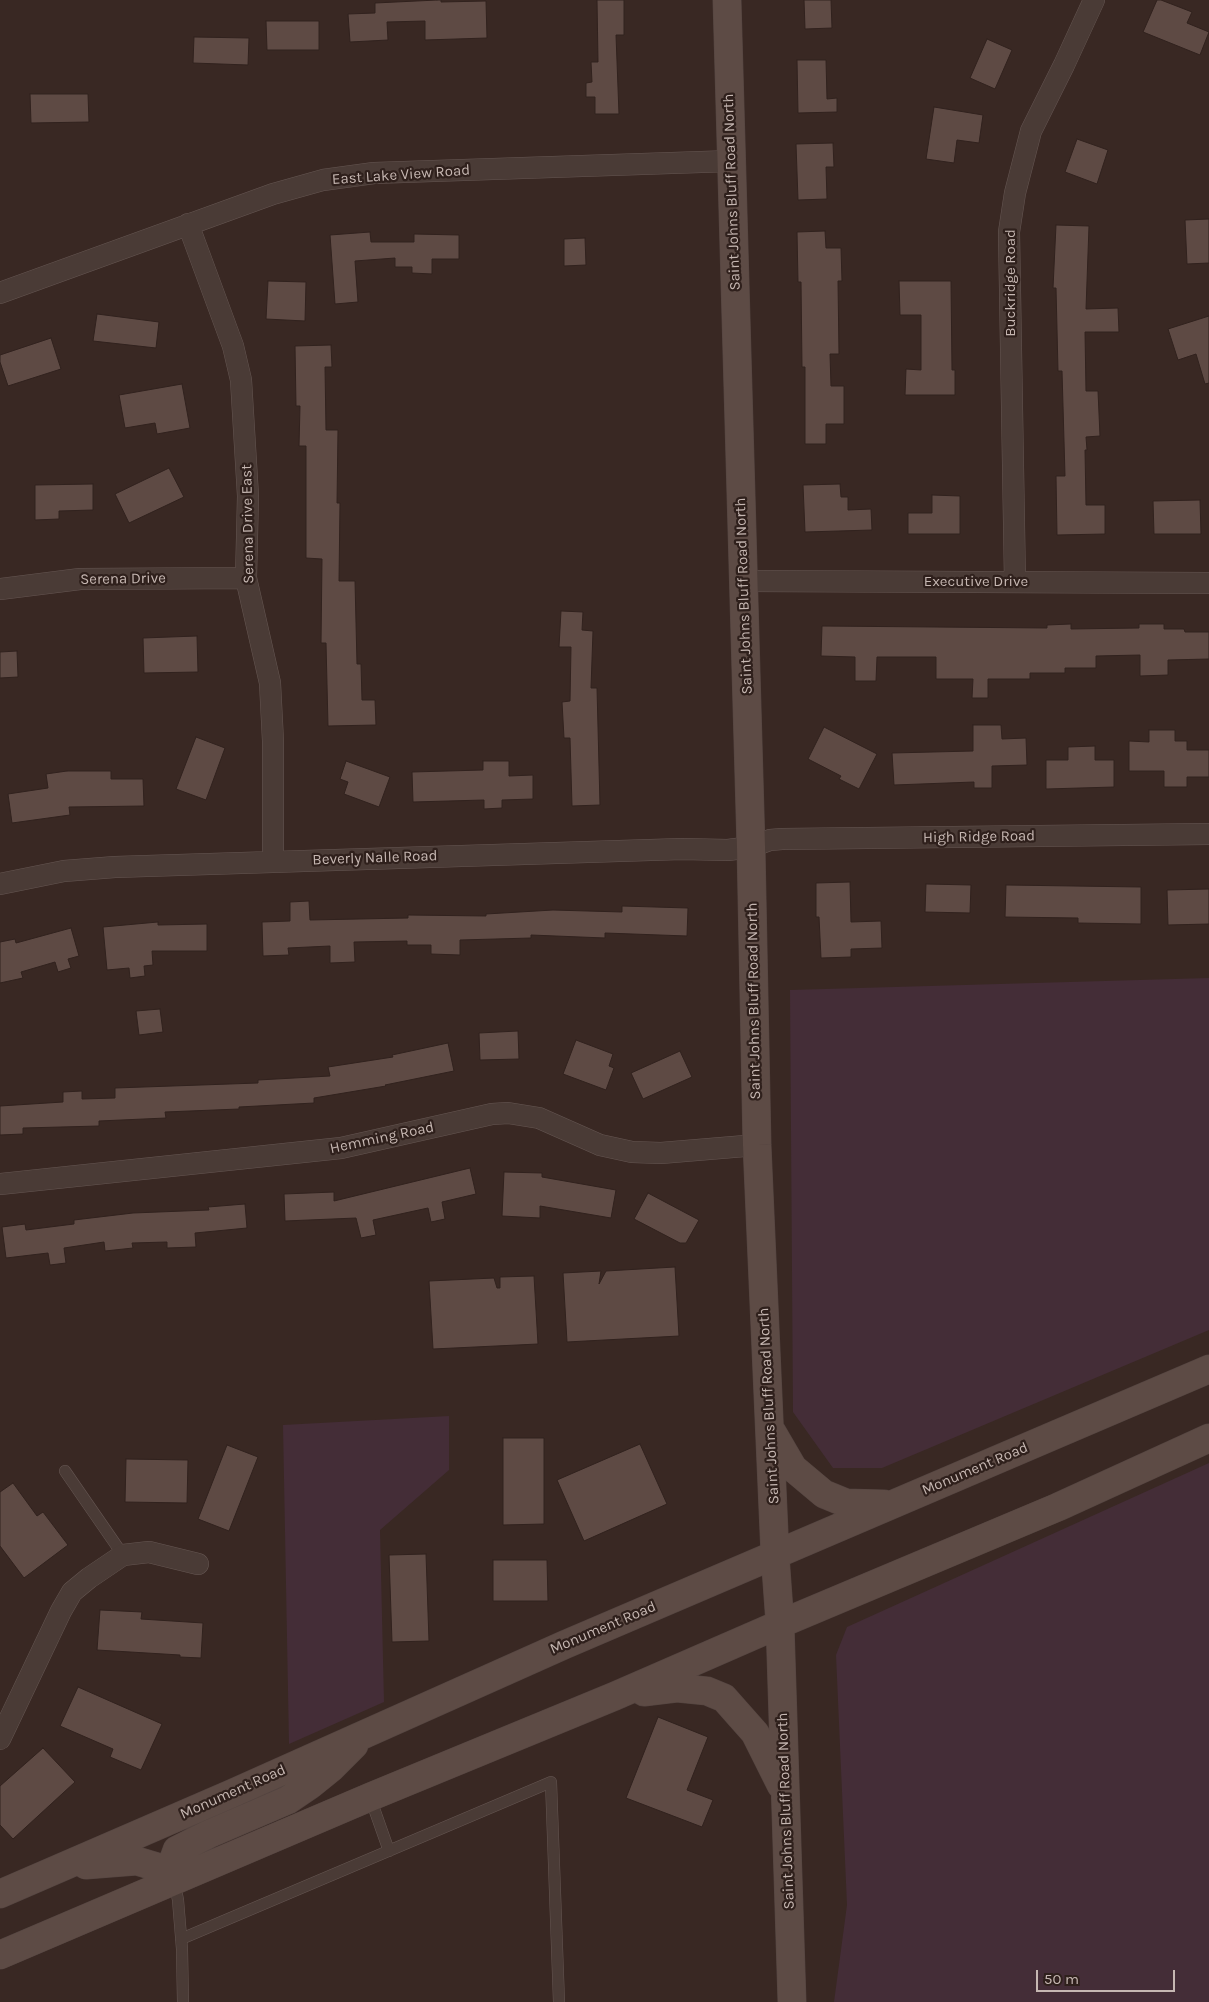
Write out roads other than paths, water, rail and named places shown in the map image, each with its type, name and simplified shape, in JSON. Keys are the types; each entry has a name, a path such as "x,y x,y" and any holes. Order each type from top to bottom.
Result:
{"main road":[{"name":"Saint Johns Bluff Road North","path":"727,0 751,847 757,1145 775,1555 780,1624 792,2002"},
{"name":"Monument Road","path":"0,1894 233,1793 564,1645 1209,1369"},
{"path":"770,1429 793,1468 824,1494 846,1503 893,1504"},
{"path":"0,1955 1058,1507 1209,1438"},
{"path":"615,1696 677,1688 707,1691 724,1698 755,1732 785,1793"},
{"path":"174,1880 172,1864 177,1850 288,1800 310,1786 331,1768 366,1732"},
{"path":"56,1869 116,1861 137,1861 157,1866 174,1880"}],"street":[{"name":"Buckridge Road","path":"1015,582 1009,232 1015,193 1031,130 1094,0"},
{"name":"East Lake View Road","path":"0,293 273,194 323,180 374,173 731,161"},
{"name":"Serena Drive East","path":"188,224 233,346 241,380 248,496 246,578 270,683 273,741 273,861"},
{"name":"Serena Drive","path":"0,589 80,579 246,578"},
{"name":"Executive Drive","path":"743,581 1209,583"},
{"name":"High Ridge Road","path":"751,847 770,840 782,839 1209,834"},
{"name":"Beverly Nalle Road","path":"0,884 64,871 107,868 273,861 682,849 728,850 751,847"},
{"name":"Hemming Road","path":"0,1184 341,1148 492,1114 508,1113 539,1118 600,1145 632,1152 661,1153 757,1145"},
{"path":"0,1739 61,1611 72,1592 123,1555 149,1552 198,1564"}],"lane":[{"path":"65,1471 123,1555"},
{"path":"181,1939 551,1782 558,2002"},
{"path":"370,1797 388,1851"},
{"path":"174,1880 178,1900 181,1939 183,2002"}]}
